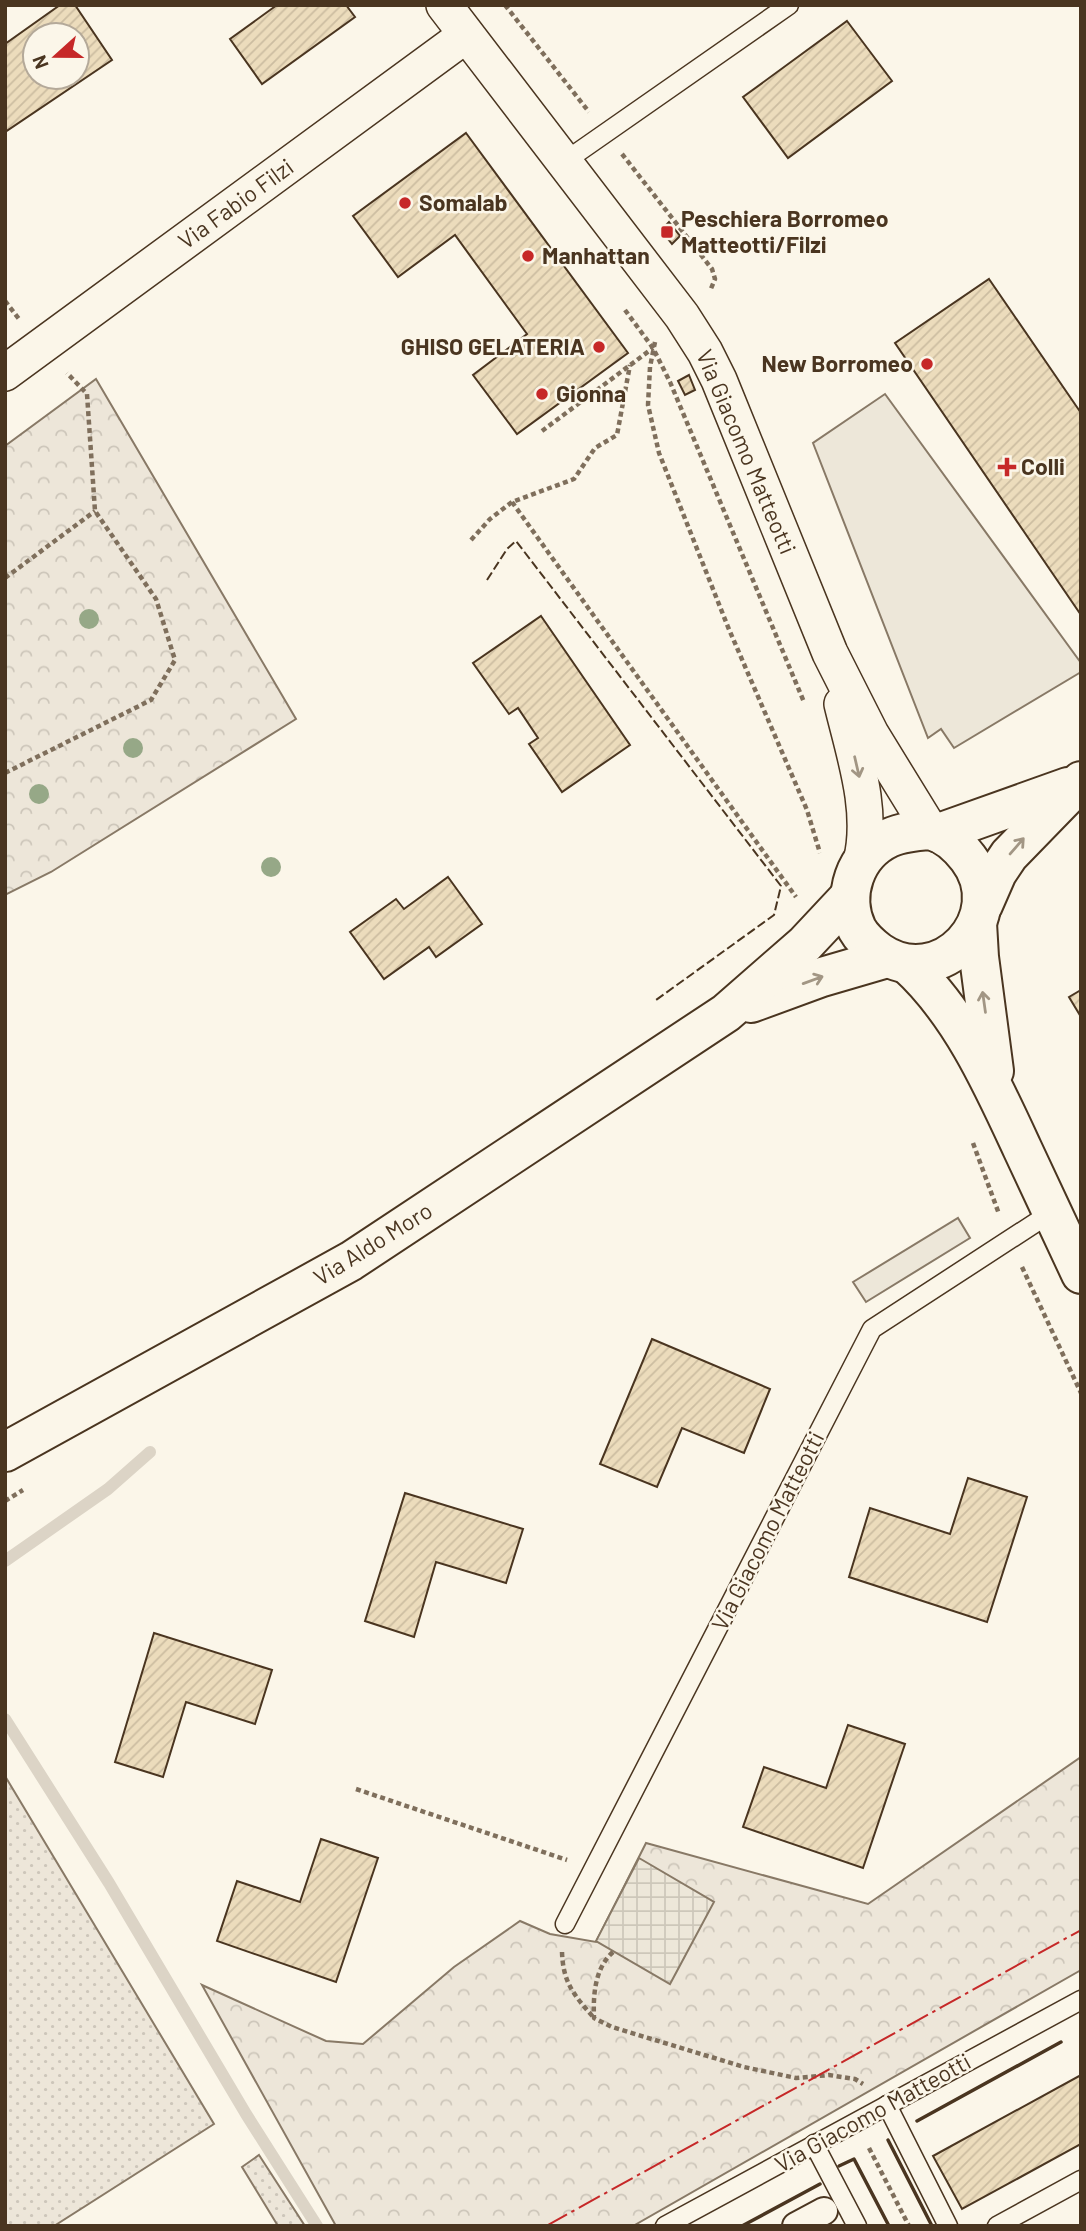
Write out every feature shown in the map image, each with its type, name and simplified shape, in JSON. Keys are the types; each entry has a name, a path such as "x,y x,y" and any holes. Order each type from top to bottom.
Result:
{"street":[{"name":"Via Giacomo Matteotti","path":"444,5 682,316 705,352 732,410 830,653 871,734 934,832"},
{"name":"Via Fabio Filzi","path":"5,373 466,35"},
{"name":"Via Giacomo Matteotti","path":"830,653 860,784 865,820 864,850 855,879"},
{"path":"1079,782 934,832 907,832 888,838 872,850 855,879 858,929 871,946 897,961 957,1024 998,1094 1081,1273"},
{"path":"897,961 929,963 949,956 966,941 997,873 1009,855 1079,782"},
{"path":"934,832 962,850 973,865 979,881 981,976 998,1094"},
{"name":"Via Aldo Moro","path":"5,1452 351,1261 726,1013 805,944 855,879"},
{"name":"Via Aldo Moro","path":"726,1013 831,974 897,961"},
{"path":"796,2226 824,2211"}],"lane":[{"path":"564,162 789,5"},
{"name":"Via Giacomo Matteotti","path":"565,1924 872,1329 1052,1212"},
{"name":"Via Giacomo Matteotti","path":"665,2226 1081,2000"},
{"path":"885,2106 948,2226"},
{"path":"814,2144 857,2226"},
{"path":"998,2226 1081,2180"}],"path":[{"path":"5,301 42,347 87,394 95,511 156,599 176,660 151,700 5,773"},
{"path":"658,337 653,348 648,405 659,453 728,627 807,810 820,858"},
{"path":"542,431 653,348"},
{"path":"653,348 670,382 809,714"},
{"path":"471,540 490,519 512,502 574,479 595,448 617,435 630,365"},
{"path":"512,502 801,903"},
{"path":"5,578 95,511"},
{"path":"356,1789 594,1868"},
{"path":"565,1924 563,1972 570,1989 594,2018 612,2027 744,2067 796,2078 829,2075 855,2079 869,2088 885,2106"},
{"path":"594,2018 593,1997 598,1976 604,1960 613,1952"},
{"path":"855,2122 909,2226"}],"green space":[{"path":"96,379 296,719 51,872 5,895 5,446"},
{"path":"1081,1757 1081,1970 633,2226 336,2226 202,1985 326,2041 363,2044 454,1967 520,1921 550,1934 596,1942 646,1843 868,1904"},
{"path":"5,1776 214,2124 54,2226 5,2226"},
{"path":"259,2155 305,2226 278,2226 242,2167"}],"shaded area":[{"path":"885,394 1081,663 1081,672 954,748 941,729 928,738 813,443"},
{"path":"958,1218 970,1238 866,1302 853,1282"},
{"path":"639,1858 714,1902 670,1984 596,1941"}],"building":[{"path":"60,5 75,5 86,21 37,21"},
{"path":"277,5 346,5 355,17 262,84 230,39"},
{"path":"847,21 892,81 788,158 743,97"},
{"path":"91,29 112,60 91,74"},
{"path":"21,33 21,91 66,91 5,132 5,44"},
{"path":"466,133 628,353 517,434 473,375 527,334 455,235 398,277 353,216"},
{"path":"669,222 680,236 672,244 661,230"},
{"path":"989,279 1081,413 1081,615 895,343"},
{"path":"689,375 695,390 685,395 678,381"},
{"path":"541,616 630,745 562,792 529,744 538,738 518,708 509,714 473,663"},
{"path":"448,877 482,924 436,957 429,947 384,979 350,932 396,899 404,909"},
{"path":"1081,990 1081,1017 1069,997"},
{"path":"652,1339 770,1389 744,1453 682,1428 657,1487 600,1464"},
{"path":"968,1478 1027,1497 987,1622 849,1577 870,1508 950,1534"},
{"path":"405,1493 523,1529 506,1583 436,1562 414,1637 365,1621"},
{"path":"154,1633 272,1670 255,1724 186,1702 163,1777 115,1762"},
{"path":"848,1725 905,1744 863,1868 743,1827 764,1767 826,1788"},
{"path":"321,1839 378,1858 336,1982 217,1941 237,1881 300,1902"},
{"path":"1081,2075 1081,2144 962,2209 933,2156"}],"waterway":[{"path":"5,1561 108,1489 150,1452"},
{"path":"5,1719 109,1883 246,2114 317,2226"}],"fence":[{"path":"487,580 507,549 516,541 781,886 774,915 656,1000"}],"wall":[{"path":"917,2121 1061,2042"},
{"path":"888,2140 932,2226"},
{"path":"839,2166 854,2159 889,2226"},
{"path":"742,2226 820,2184"}],"power":[{"path":"546,2226 1081,1930"}],"place":[{"name":"Somalab","path":"405,203"},
{"name":"Peschiera Borromeo Matteotti/Filzi","path":"667,232"},
{"name":"Manhattan","path":"528,256"},
{"name":"GHISO GELATERIA","path":"599,347"},
{"name":"New Borromeo","path":"927,364"},
{"name":"Gionna","path":"542,394"},
{"name":"Colli","path":"1007,467"}]}
